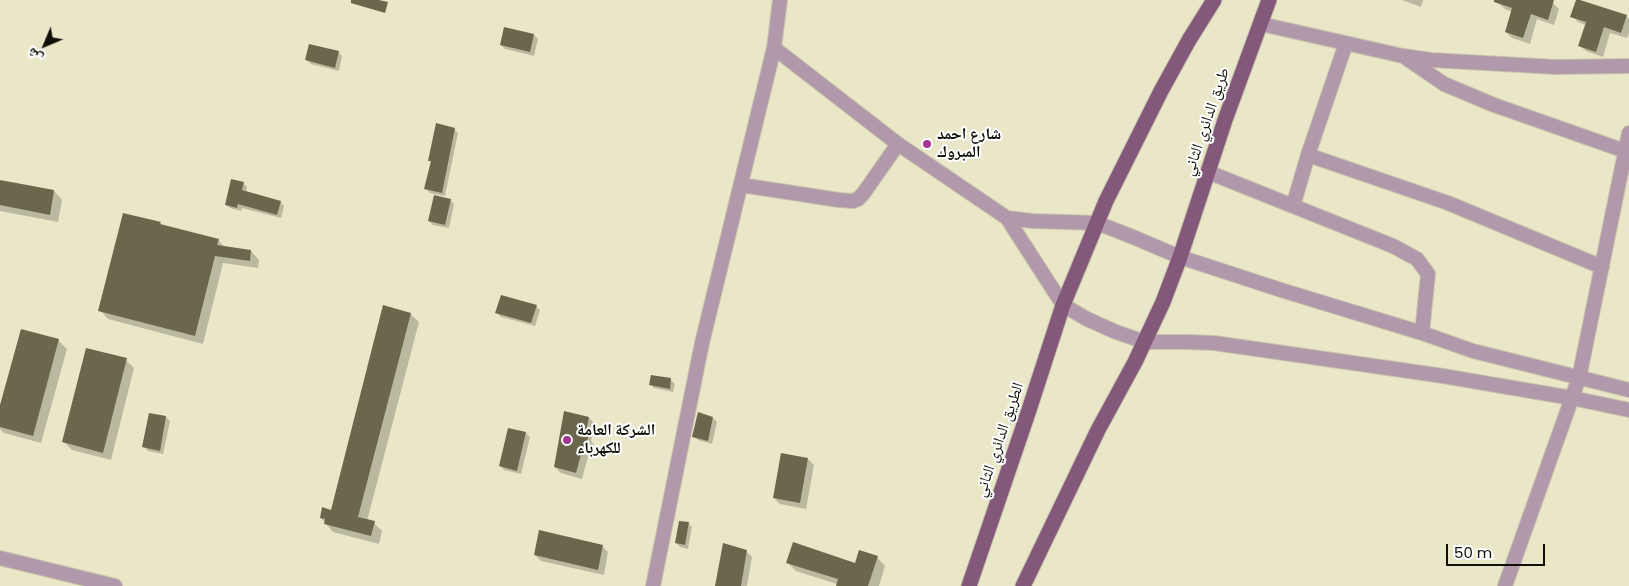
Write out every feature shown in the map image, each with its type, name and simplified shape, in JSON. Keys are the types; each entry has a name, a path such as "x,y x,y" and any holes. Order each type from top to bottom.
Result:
{"main road":[{"path":"1097,223 1161,91 1214,0"},
{"name":"طريق الدائري الثاني","path":"1145,342 1163,302 1180,256 1225,120 1270,0"},
{"name":"الطريق الدائري الثاني","path":"968,586 1063,305 1097,223"},
{"path":"1023,586 1098,430 1145,342"}],"street":[{"path":"653,586 702,343 774,48 780,0"},
{"path":"1261,24 1403,56 1456,62 1556,67 1629,66"},
{"path":"1293,206 1308,155 1346,44"},
{"path":"774,48 898,144 1007,218 1063,305 1099,324 1145,342 1187,342 1223,345 1443,376 1572,398 1629,410"},
{"path":"1403,56 1444,84 1494,105 1625,151"},
{"path":"1505,586 1579,378 1602,267 1623,191 1625,151 1629,133"},
{"path":"741,185 853,201 863,194 898,144"},
{"path":"1308,155 1448,203 1602,267"},
{"path":"1208,172 1393,246 1417,260 1428,274 1422,333"},
{"path":"1007,218 1033,221 1097,223 1180,256 1473,351 1629,390"},
{"path":"0,558 115,586"}],"building":[{"path":"351,0 379,0 388,2 385,13 351,3"},
{"path":"1494,0 1554,0 1548,20 1531,14 1523,38 1505,32 1512,8 1494,2"},
{"path":"1576,0 1627,15 1621,33 1604,27 1596,52 1578,46 1586,22 1570,17"},
{"path":"504,27 534,34 530,52 500,45"},
{"path":"309,44 339,51 335,68 305,60"},
{"path":"436,123 455,128 442,193 424,189 431,161 428,161"},
{"path":"231,179 244,182 242,190 281,201 277,215 238,204 237,208 225,205"},
{"path":"0,180 54,190 50,215 0,205"},
{"path":"434,195 451,199 445,225 428,221"},
{"path":"123,213 219,239 217,245 251,250 250,261 215,256 195,336 98,311"},
{"path":"501,295 537,305 531,323 495,313"},
{"path":"383,305 411,313 358,517 375,521 371,536 324,524 325,519 320,518 322,507 331,510"},
{"path":"21,329 59,339 33,436 0,427 0,405"},
{"path":"86,348 127,358 103,453 62,442"},
{"path":"651,375 671,378 670,389 649,385"},
{"path":"564,411 589,417 585,436 588,437 586,448 583,447 576,473 554,467"},
{"path":"698,412 713,417 708,441 692,437"},
{"path":"149,413 166,416 160,451 142,447"},
{"path":"508,428 526,432 517,471 499,466"},
{"path":"781,453 808,458 800,503 773,498"},
{"path":"679,521 689,522 685,545 675,543"},
{"path":"539,530 603,545 598,570 534,555"},
{"path":"793,542 855,563 859,550 878,556 868,586 836,586 838,579 786,563"},
{"path":"723,543 747,550 741,586 715,586"}],"place":[{"name":"شارع احمد المبروك","path":"927,144"},
{"name":"الشركة العامة للكهرباء","path":"567,440"}]}
